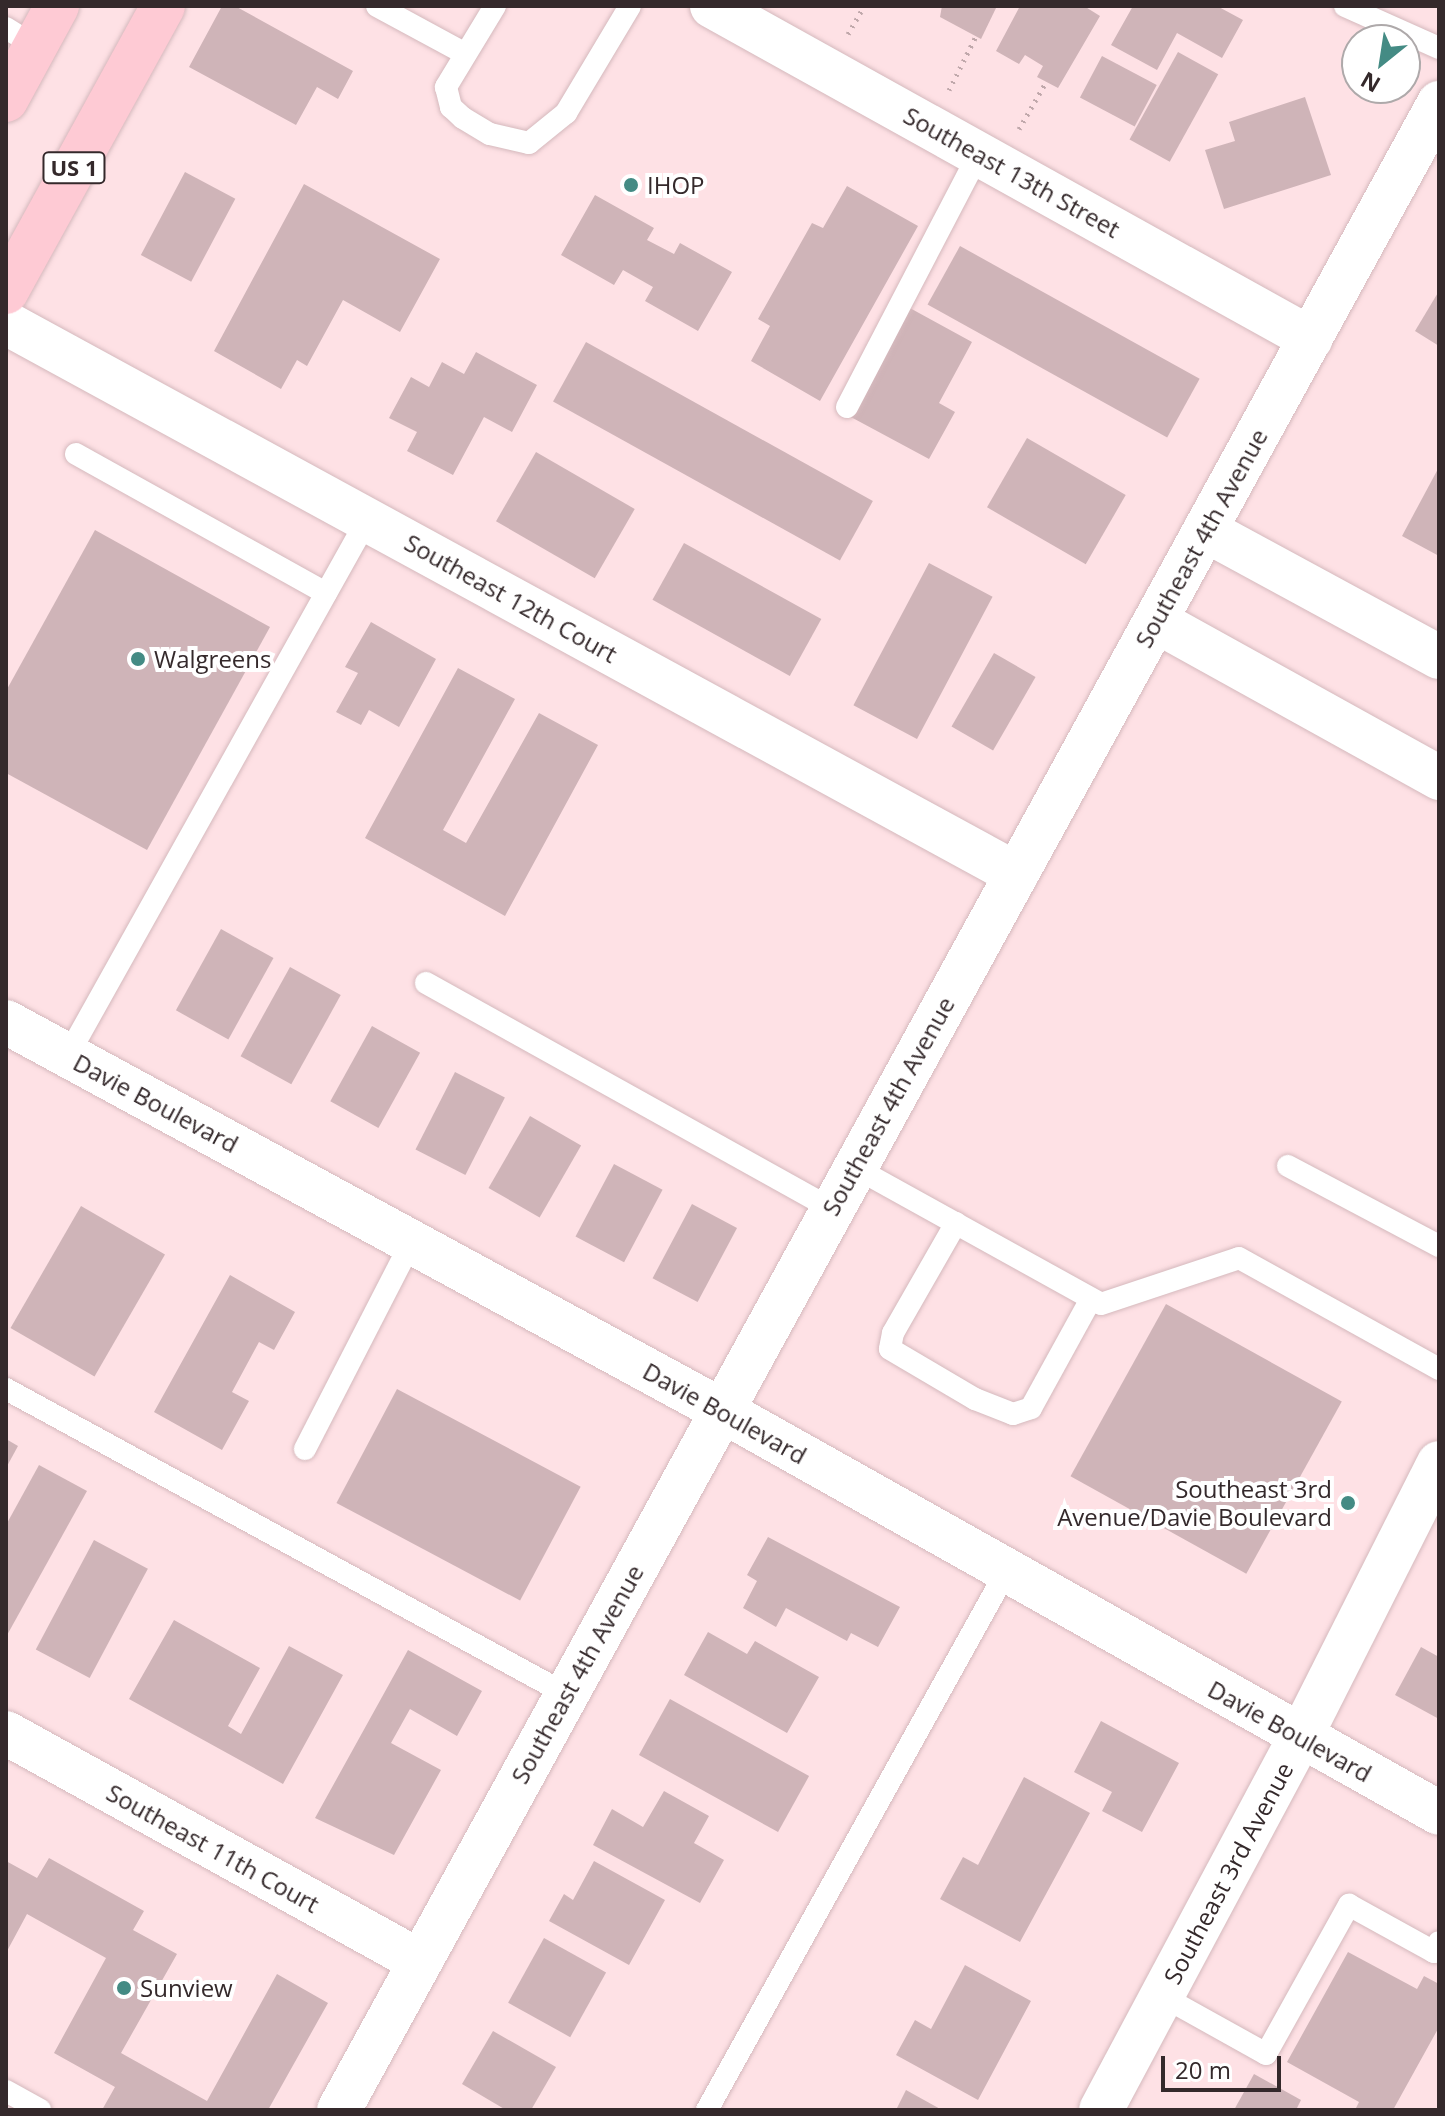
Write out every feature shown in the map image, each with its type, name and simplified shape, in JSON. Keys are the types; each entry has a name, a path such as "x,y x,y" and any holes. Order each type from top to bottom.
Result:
{"main road":[{"path":"6,100 21,37 57,6"},
{"name":"US 1","path":"6,292 163,6"}],"street":[{"name":"Southeast 13th Street","path":"712,6 1311,339"},
{"name":"Southeast 4th Avenue","path":"339,2110 1439,103"},
{"name":"Southeast 12th Court","path":"6,323 1016,874"},
{"path":"1205,530 1439,657"},
{"path":"1156,621 1439,778"},
{"name":"Davie Boulevard","path":"6,1022 721,1410 1300,1738 1439,1813"},
{"name":"Southeast 3rd Avenue","path":"1101,2110 1300,1738 1439,1463"},
{"name":"Southeast 11th Court","path":"6,1733 420,1962"}],"lane":[{"path":"377,6 464,53"},
{"path":"495,6 446,87 451,107 490,134 529,143 566,113 630,6"},
{"path":"1345,6 1439,48"},
{"path":"847,407 989,158"},
{"path":"76,454 326,593"},
{"path":"68,1055 367,520"},
{"path":"426,983 832,1209"},
{"path":"1288,1166 1439,1246"},
{"path":"854,1167 1101,1304 1239,1258 1439,1369"},
{"path":"956,1223 893,1333 890,1349 975,1399 1013,1414 1031,1408 1091,1299"},
{"path":"305,1449 412,1241"},
{"path":"6,1389 566,1694"},
{"path":"707,2110 1006,1572"},
{"path":"1162,1996 1266,2054 1349,1905 1434,1952 1439,1942"},
{"path":"6,2091 40,2110"}],"path":[{"path":"930,126 976,36"},
{"path":"989,158 1046,82"}],"building":[{"path":"222,6 235,6 353,71 338,99 317,87 296,125 189,67"},
{"path":"942,6 997,6 981,39 940,17"},
{"path":"1020,6 1084,6 1100,16 1058,88 1037,77 1043,66 1025,55 1019,64 996,51"},
{"path":"1133,6 1217,6 1243,20 1222,58 1177,33 1157,70 1111,45"},
{"path":"1178,52 1218,74 1170,162 1130,139"},
{"path":"1102,56 1157,85 1135,127 1080,97"},
{"path":"1305,97 1331,175 1224,209 1205,150 1235,141 1229,122"},
{"path":"185,172 235,199 191,282 141,255"},
{"path":"304,184 440,259 400,332 343,300 307,366 297,360 281,389 214,351"},
{"path":"847,186 918,226 820,401 751,361 770,326 758,319 812,223 823,228"},
{"path":"595,195 654,228 647,240 674,254 680,243 732,272 698,331 645,301 653,287 623,270 614,285 561,255"},
{"path":"960,246 1200,379 1167,437 928,305"},
{"path":"1439,291 1439,346 1415,331"},
{"path":"908,307 972,342 939,403 955,412 929,459 849,416"},
{"path":"586,342 873,501 840,560 553,401"},
{"path":"476,352 537,385 512,432 484,417 453,475 407,451 417,432 389,418 411,377 429,387 442,362 464,374"},
{"path":"1027,438 1126,495 1086,564 987,507"},
{"path":"536,452 635,509 595,578 496,521"},
{"path":"1439,467 1439,556 1402,536"},
{"name":"Walgreens","path":"95,530 270,627 147,850 6,773 6,691"},
{"path":"684,543 821,619 790,676 652,600"},
{"path":"929,563 993,597 917,739 853,705"},
{"path":"371,622 436,659 399,727 369,710 361,725 336,712 358,673 345,667"},
{"path":"994,653 1036,677 993,751 952,727"},
{"path":"458,668 515,699 443,830 466,843 539,713 598,745 505,916 365,838"},
{"path":"221,929 273,958 228,1039 176,1010"},
{"path":"290,967 341,995 291,1084 241,1056"},
{"path":"372,1026 420,1053 378,1128 330,1101"},
{"path":"455,1072 505,1097 465,1175 416,1150"},
{"path":"530,1116 581,1146 540,1217 488,1188"},
{"path":"614,1164 663,1190 624,1262 576,1236"},
{"path":"692,1204 737,1228 698,1302 653,1278"},
{"path":"81,1206 165,1254 95,1377 10,1328"},
{"path":"230,1275 295,1312 274,1350 259,1342 232,1392 249,1401 222,1450 154,1412"},
{"path":"1166,1304 1342,1401 1246,1574 1070,1476"},
{"path":"397,1389 581,1487 520,1601 336,1503"},
{"path":"6,1439 18,1446 6,1468"},
{"path":"39,1465 87,1491 6,1637 6,1525"},
{"path":"768,1537 900,1607 878,1647 851,1633 847,1641 786,1608 776,1627 743,1608 757,1581 747,1575"},
{"path":"94,1540 148,1569 90,1678 36,1649"},
{"path":"174,1620 260,1668 228,1726 241,1734 289,1646 343,1675 283,1784 129,1699"},
{"path":"708,1632 747,1654 755,1641 819,1677 787,1733 684,1675"},
{"path":"1421,1647 1439,1657 1439,1719 1395,1695"},
{"path":"408,1650 482,1691 457,1736 410,1709 391,1743 441,1770 394,1855 315,1818"},
{"path":"670,1699 809,1776 778,1832 639,1755"},
{"path":"1101,1721 1179,1763 1142,1832 1102,1811 1112,1792 1074,1772"},
{"path":"1024,1777 1090,1813 1020,1942 940,1899 963,1857 978,1865"},
{"path":"664,1791 709,1816 694,1843 724,1860 700,1903 593,1845 612,1809 643,1827"},
{"name":"Sunview","path":"49,1858 144,1911 133,1930 177,1954 121,2053 207,2101 277,1974 328,2003 268,2110 102,2110 115,2087 54,2053 106,1958 27,1914 6,1953 6,1861 37,1878"},
{"path":"594,1861 665,1900 629,1965 549,1921 564,1894 573,1900"},
{"path":"544,1938 606,1972 570,2037 508,2003"},
{"path":"1348,1952 1417,1989 1424,1976 1439,1984 1439,2027 1393,2110 1355,2110 1359,2102 1287,2062"},
{"path":"965,1965 1031,2001 978,2100 896,2055 915,2020 931,2029"},
{"path":"493,2031 556,2067 531,2110 506,2110 462,2084"},
{"path":"1254,2074 1301,2100 1296,2110 1234,2110"},
{"path":"906,2090 942,2110 896,2110"}],"place":[{"name":"IHOP","path":"631,185"},
{"name":"Walgreens","path":"138,659"},
{"name":"Southeast 3rd Avenue/Davie Boulevard","path":"1348,1503"},
{"name":"Sunview","path":"124,1988"}]}
